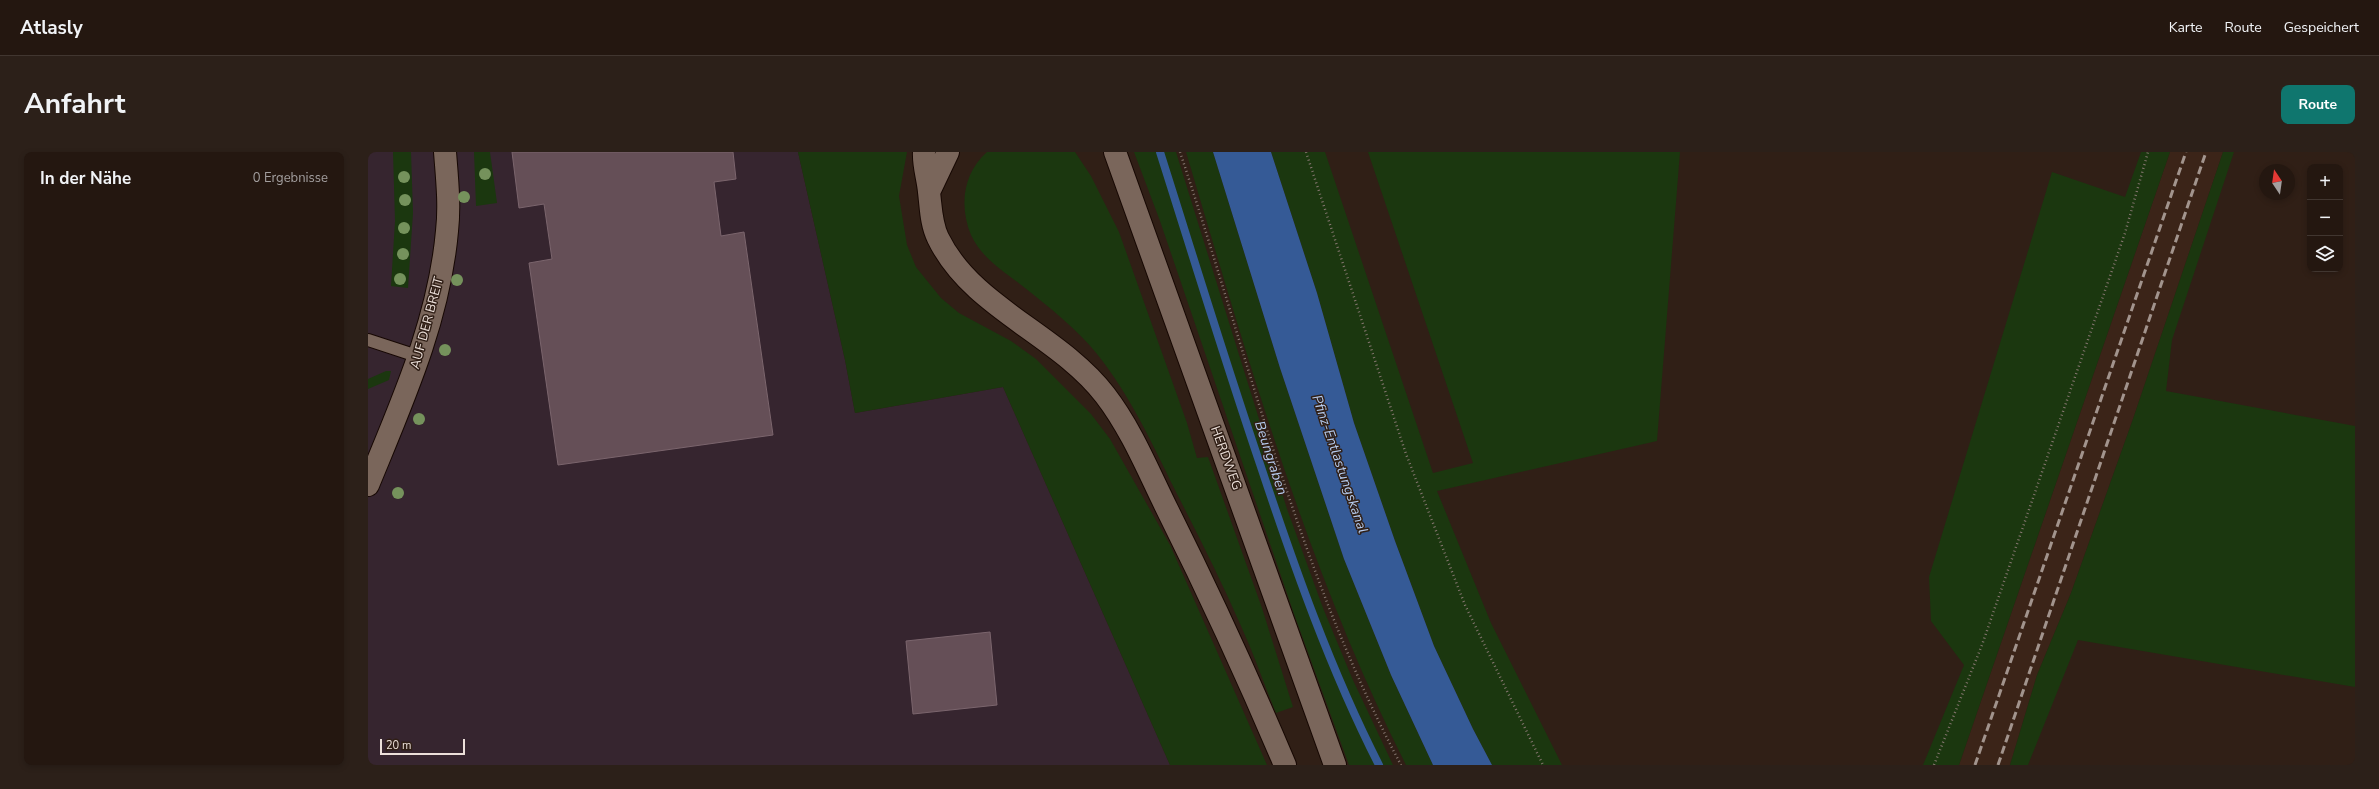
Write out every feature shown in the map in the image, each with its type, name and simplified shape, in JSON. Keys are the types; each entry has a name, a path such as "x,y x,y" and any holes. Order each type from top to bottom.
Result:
{"street":[{"name":"AUF DER BREIT","path":"368,485 420,357 438,294 448,230 445,152"},
{"path":"924,152 930,214 938,237 965,279 1068,356 1106,396 1136,447 1182,540 1285,765"},
{"path":"929,192 948,152"},
{"name":"HERDWEG","path":"1114,152 1335,765"}],"lane":[{"path":"368,340 420,357"}],"path":[{"path":"1180,152 1235,331 1315,573 1347,652 1401,765"},
{"path":"1306,152 1406,454 1465,605 1543,765"},
{"path":"1934,765 1982,645 2125,233 2148,152"}],"shaded area":[{"path":"368,152 798,152 845,360 855,413 1003,387 1170,765 368,765"},
{"path":"2170,152 2223,152 2133,419 2071,593 2037,675 2010,765 1959,765"}],"green space":[{"path":"393,152 411,152 413,213 408,288 391,286 395,221"},
{"path":"474,152 490,152 497,203 476,206"},
{"path":"798,152 907,152 899,196 907,245 916,267 941,298 959,313 1011,341 1036,359 1091,414 1110,439 1170,545 1267,765 1170,765 1003,387 855,413 845,360"},
{"path":"987,152 1075,152 1091,176 1119,232 1187,423 1197,458 1208,457 1262,608 1293,707 1276,713 1246,637 1209,558 1149,437 1120,386 1097,354 1072,327 988,258 981,251 971,235 965,213 964,202 966,190 968,180 973,170 979,160"},
{"path":"1134,152 1176,152 1287,509 1323,608 1352,678 1393,765 1349,765 1294,614 1160,221"},
{"path":"1186,152 1213,152 1280,368 1344,559 1391,675 1433,765 1406,765 1371,691 1339,617 1282,464"},
{"path":"1271,152 1325,152 1433,473 1473,463 1368,152 1680,152 1657,441 1437,491 1491,623 1562,765 1492,765 1473,729 1434,646 1395,541 1354,423 1317,293"},
{"path":"2141,152 2170,152 1959,765 1923,765 1964,665 1931,621 1929,577 2052,172 2125,197"},
{"path":"2223,152 2234,152 2172,340 2166,391 2355,426 2355,687 2078,640 2028,765 2010,765 2037,675 2071,593 2133,419"},
{"path":"386,371 391,371 389,380 368,389 368,379"}],"water":[{"name":"Pfinz-Entlastungskanal","path":"1213,152 1271,152 1317,293 1354,423 1395,541 1434,646 1473,729 1492,765 1433,765 1391,675 1344,559 1280,368"}],"building":[{"path":"512,152 733,152 736,179 714,182 721,236 744,232 773,435 558,465 529,263 552,259 544,204 519,208"},
{"path":"990,632 997,705 913,714 906,641"}],"waterway":[{"name":"Beungraben","path":"1160,152 1234,386 1300,579 1345,692 1379,765"}],"railway":[{"path":"1975,765 2186,152"},
{"path":"1998,765 2206,152"}]}
